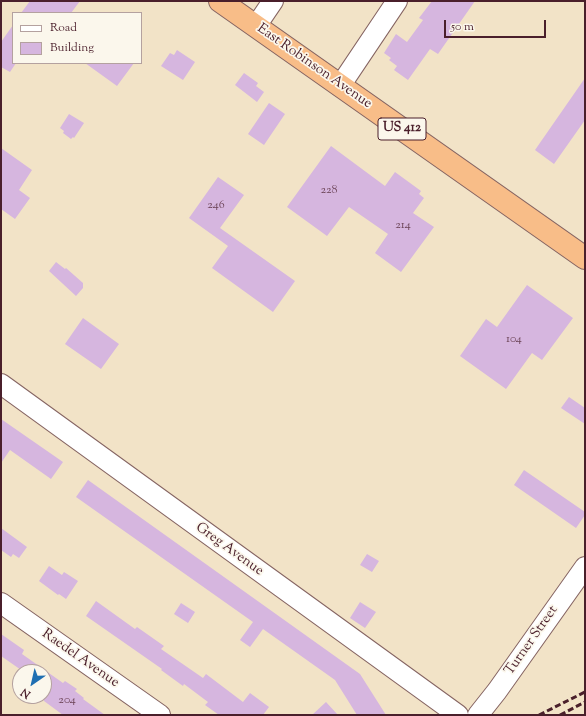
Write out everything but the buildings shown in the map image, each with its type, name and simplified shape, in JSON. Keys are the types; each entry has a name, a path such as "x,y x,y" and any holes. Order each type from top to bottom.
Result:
{"highway":[{"name":"East Robinson Avenue","path":"220,1 585,258"}],"street":[{"path":"256,26 273,1"},
{"path":"340,86 397,1"},
{"name":"Greg Avenue","path":"1,384 458,715"},
{"name":"Turner Street","path":"478,715 497,692 585,566"},
{"name":"Raedel Avenue","path":"1,603 160,715"}],"railway":[{"path":"539,715 585,692"},
{"path":"560,715 585,702"}]}
